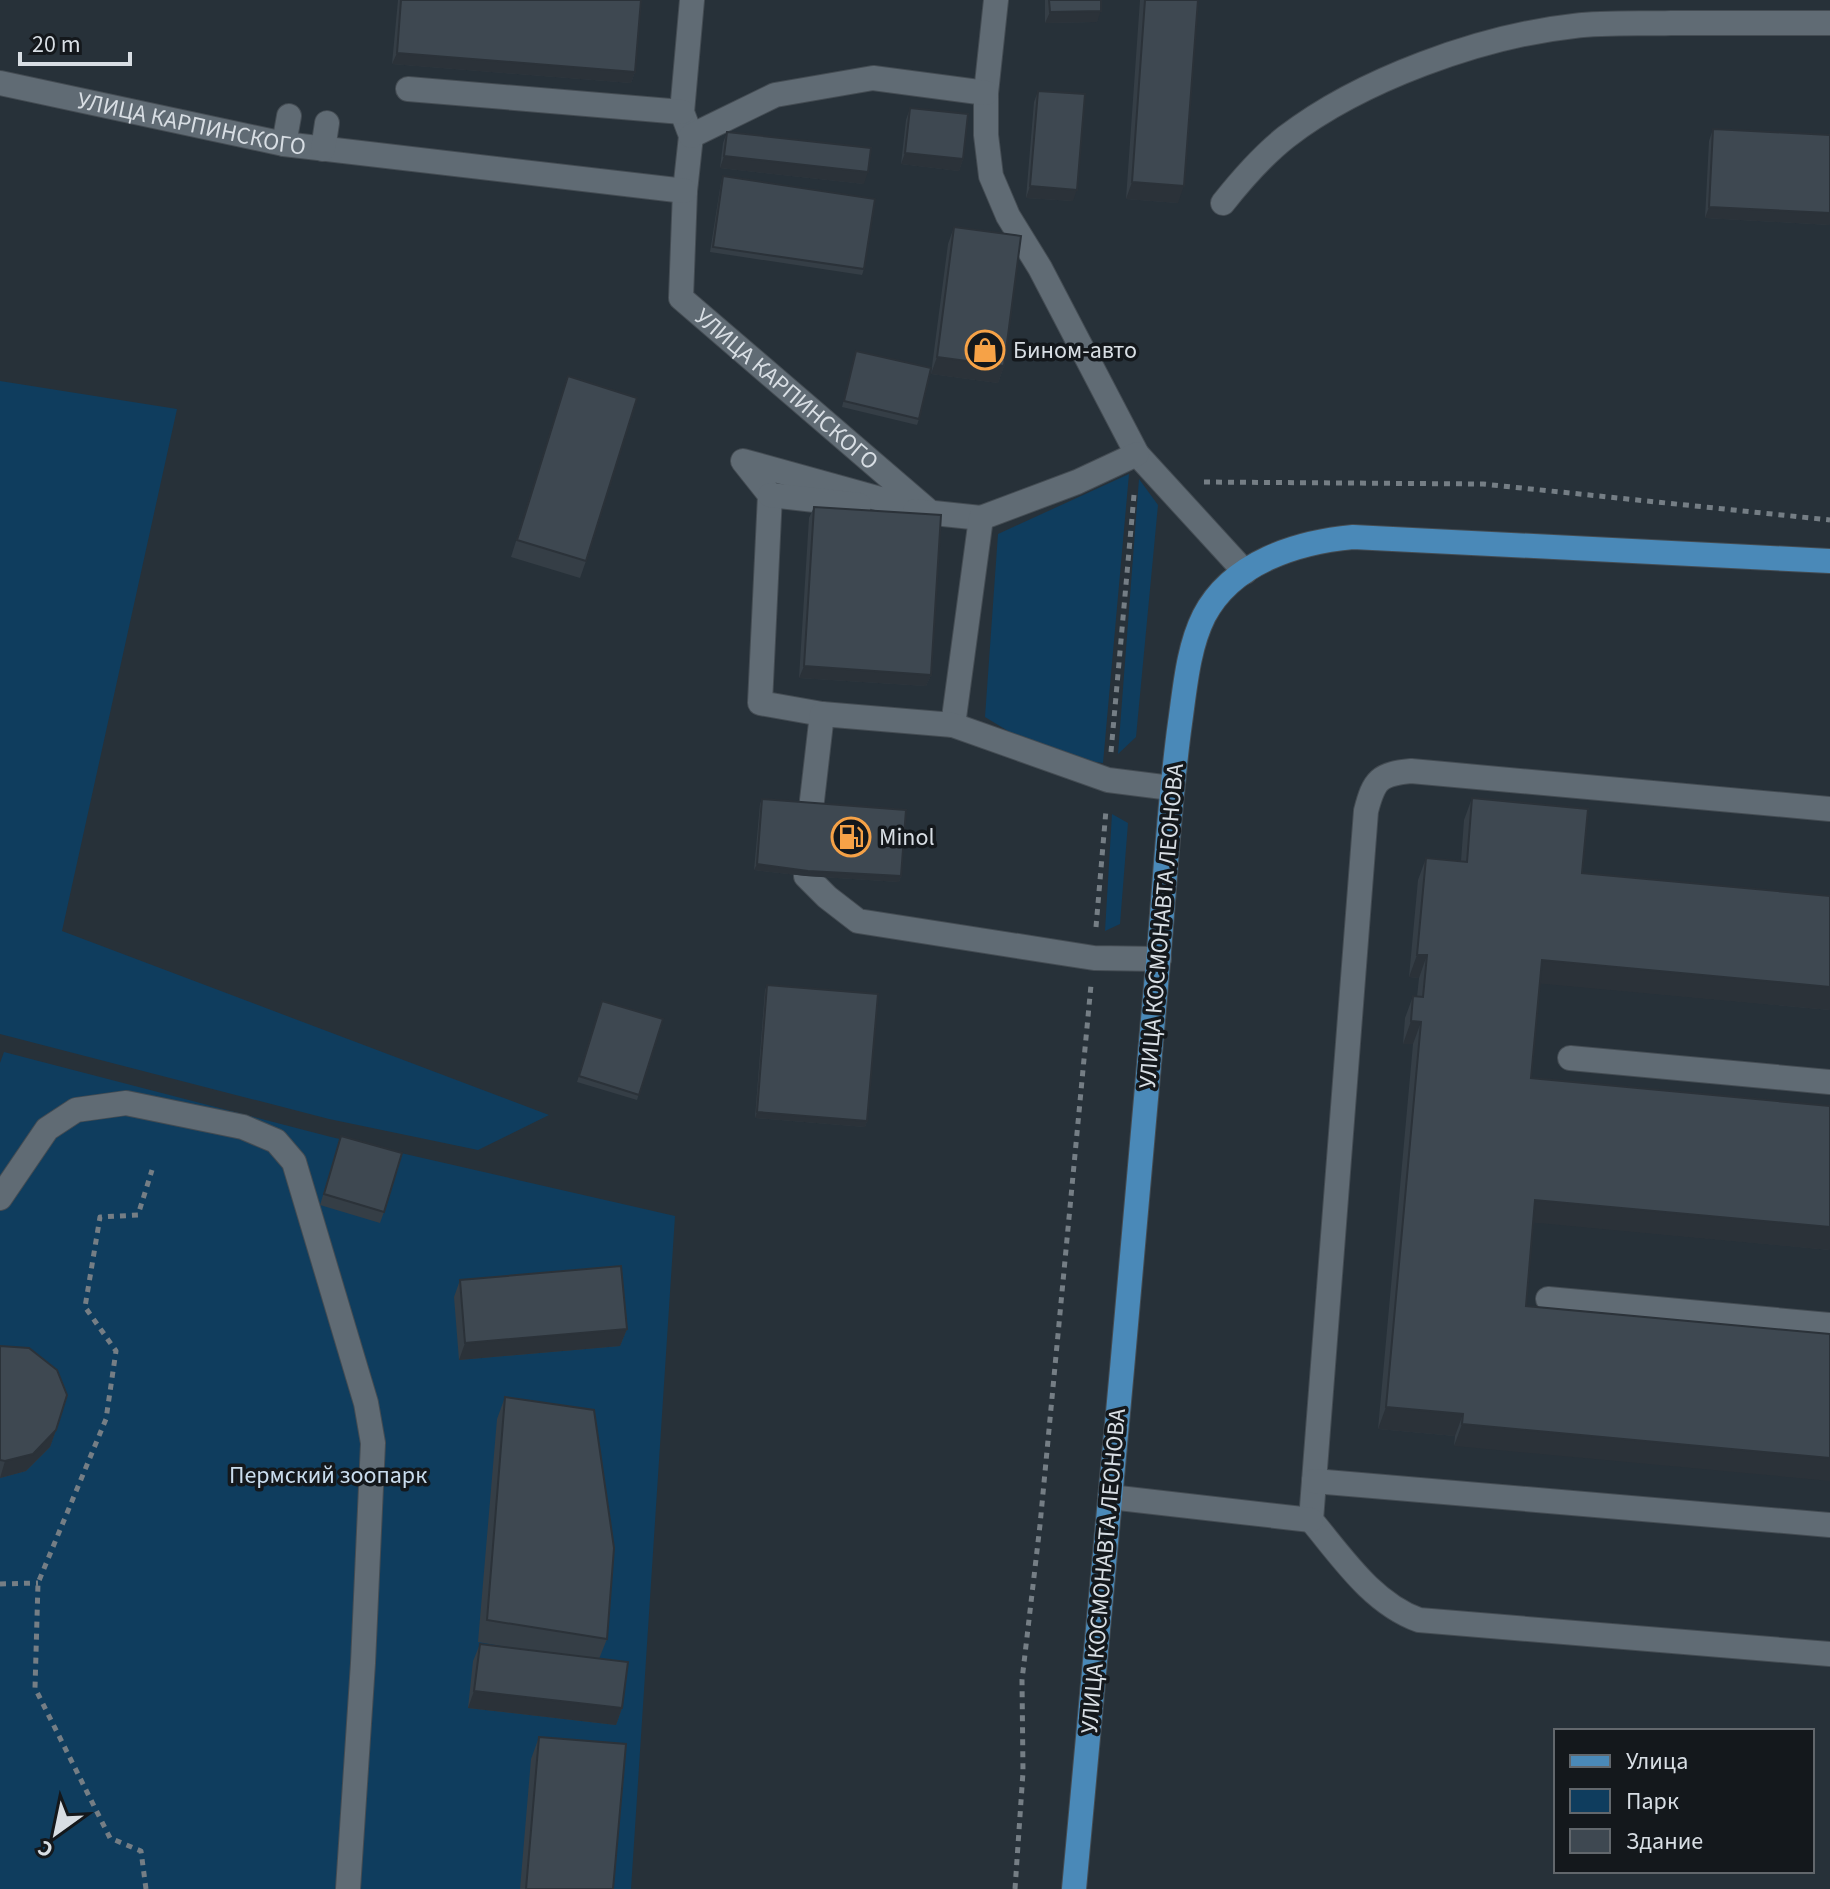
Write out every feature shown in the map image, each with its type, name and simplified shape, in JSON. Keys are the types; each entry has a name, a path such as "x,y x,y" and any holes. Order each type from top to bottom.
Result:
{"main road":[{"name":"УЛИЦА КОСМОНАВТА ЛЕОНОВА","path":"1074,1889 1159,959 1171,788 1186,676 1204,615 1245,572 1294,547 1319,540 1366,537 1830,561"}],"street":[{"path":"685,191 691,136 682,112 692,0"},
{"path":"996,0 986,93 986,135 991,176 1008,216 1040,268 1137,454 1245,572"},
{"path":"1223,203 1259,161 1343,100 1366,88 1494,40 1597,24 1830,23"},
{"path":"691,136 775,95 873,78 986,93"},
{"name":"УЛИЦА КАРПИНСКОГО","path":"0,83 284,144 685,191 681,298 931,513"},
{"path":"408,89 682,112"},
{"path":"284,144 289,116"},
{"path":"323,149 327,123"},
{"path":"1137,454 1077,482 981,518 770,495 760,703 822,714 953,725 1108,780 1171,788"},
{"name":"УЛИЦА КАРПИНСКОГО","path":"770,495 743,461 931,513"},
{"path":"953,725 981,518"},
{"path":"811,809 822,714"},
{"path":"1311,1520 1365,827 1372,788 1387,773 1411,771 1830,809"},
{"path":"806,876 858,921 1094,958 1159,959"},
{"path":"1570,1058 1830,1082"},
{"path":"0,1198 47,1129 76,1110 126,1103 243,1127 276,1141 294,1162 366,1403 373,1443 348,1889"},
{"path":"1548,1299 1830,1325"},
{"path":"1314,1481 1830,1525"},
{"path":"1110,1497 1311,1520 1376,1595 1404,1615 1419,1620 1830,1654"}],"path":[{"path":"1015,1889 1023,1772 1022,1680 1042,1510 1094,958 1137,454"},
{"path":"1161,480 1483,484 1830,520"},
{"path":"146,1889 141,1851 110,1838 35,1688 38,1583 106,1419 116,1351 85,1307 100,1217 138,1215 152,1170"},
{"path":"0,1584 38,1583"}],"green space":[{"path":"0,381 177,409 62,931 549,1115 478,1150 329,1119 0,1034"},
{"path":"1129,474 1103,763 1062,757 1018,737 985,717 998,534"},
{"path":"1139,479 1158,505 1136,737 1118,754"},
{"path":"1112,814 1128,823 1120,924 1105,931"},
{"name":"Пермский зоопарк","path":"4,1052 331,1137 675,1216 631,1889 0,1889 0,1063"}],"building":[{"path":"401,0 641,0 635,72 397,53"},
{"path":"1049,0 1101,0 1101,11 1050,12"},
{"path":"1145,0 1198,0 1184,186 1132,182"},
{"path":"1038,91 1085,94 1077,190 1030,186"},
{"path":"910,108 968,114 963,159 905,153"},
{"path":"1713,129 1830,135 1830,213 1709,207"},
{"path":"727,132 871,148 868,172 724,156"},
{"path":"723,176 875,199 864,269 713,247"},
{"path":"954,227 1021,236 1004,366 937,357"},
{"path":"856,351 931,368 919,419 844,401"},
{"path":"568,376 637,398 586,561 517,540"},
{"path":"814,507 941,515 931,675 804,666"},
{"path":"1472,798 1588,809 1582,873 1830,896 1830,987 1542,960 1531,1078 1830,1106 1830,1227 1535,1200 1526,1306 1830,1334 1830,1458 1462,1424 1463,1414 1386,1407 1421,1022 1411,1021 1413,996 1423,997 1427,955 1417,955 1426,858 1467,862"},
{"path":"762,799 906,810 901,876 808,871 757,864"},
{"path":"767,985 878,994 867,1121 757,1112"},
{"path":"602,1001 663,1019 639,1095 579,1076"},
{"path":"341,1136 402,1153 384,1212 324,1194"},
{"path":"621,1266 627,1329 465,1343 460,1280"},
{"path":"0,1346 29,1348 57,1370 67,1395 56,1430 33,1454 5,1461 0,1460"},
{"path":"505,1397 594,1410 614,1548 607,1639 487,1620"},
{"path":"480,1644 628,1662 622,1708 474,1691"},
{"path":"539,1737 626,1744 613,1889 526,1889"}],"place":[{"name":"Бином-авто","path":"985,350"},
{"name":"Minol","path":"851,837"}]}
